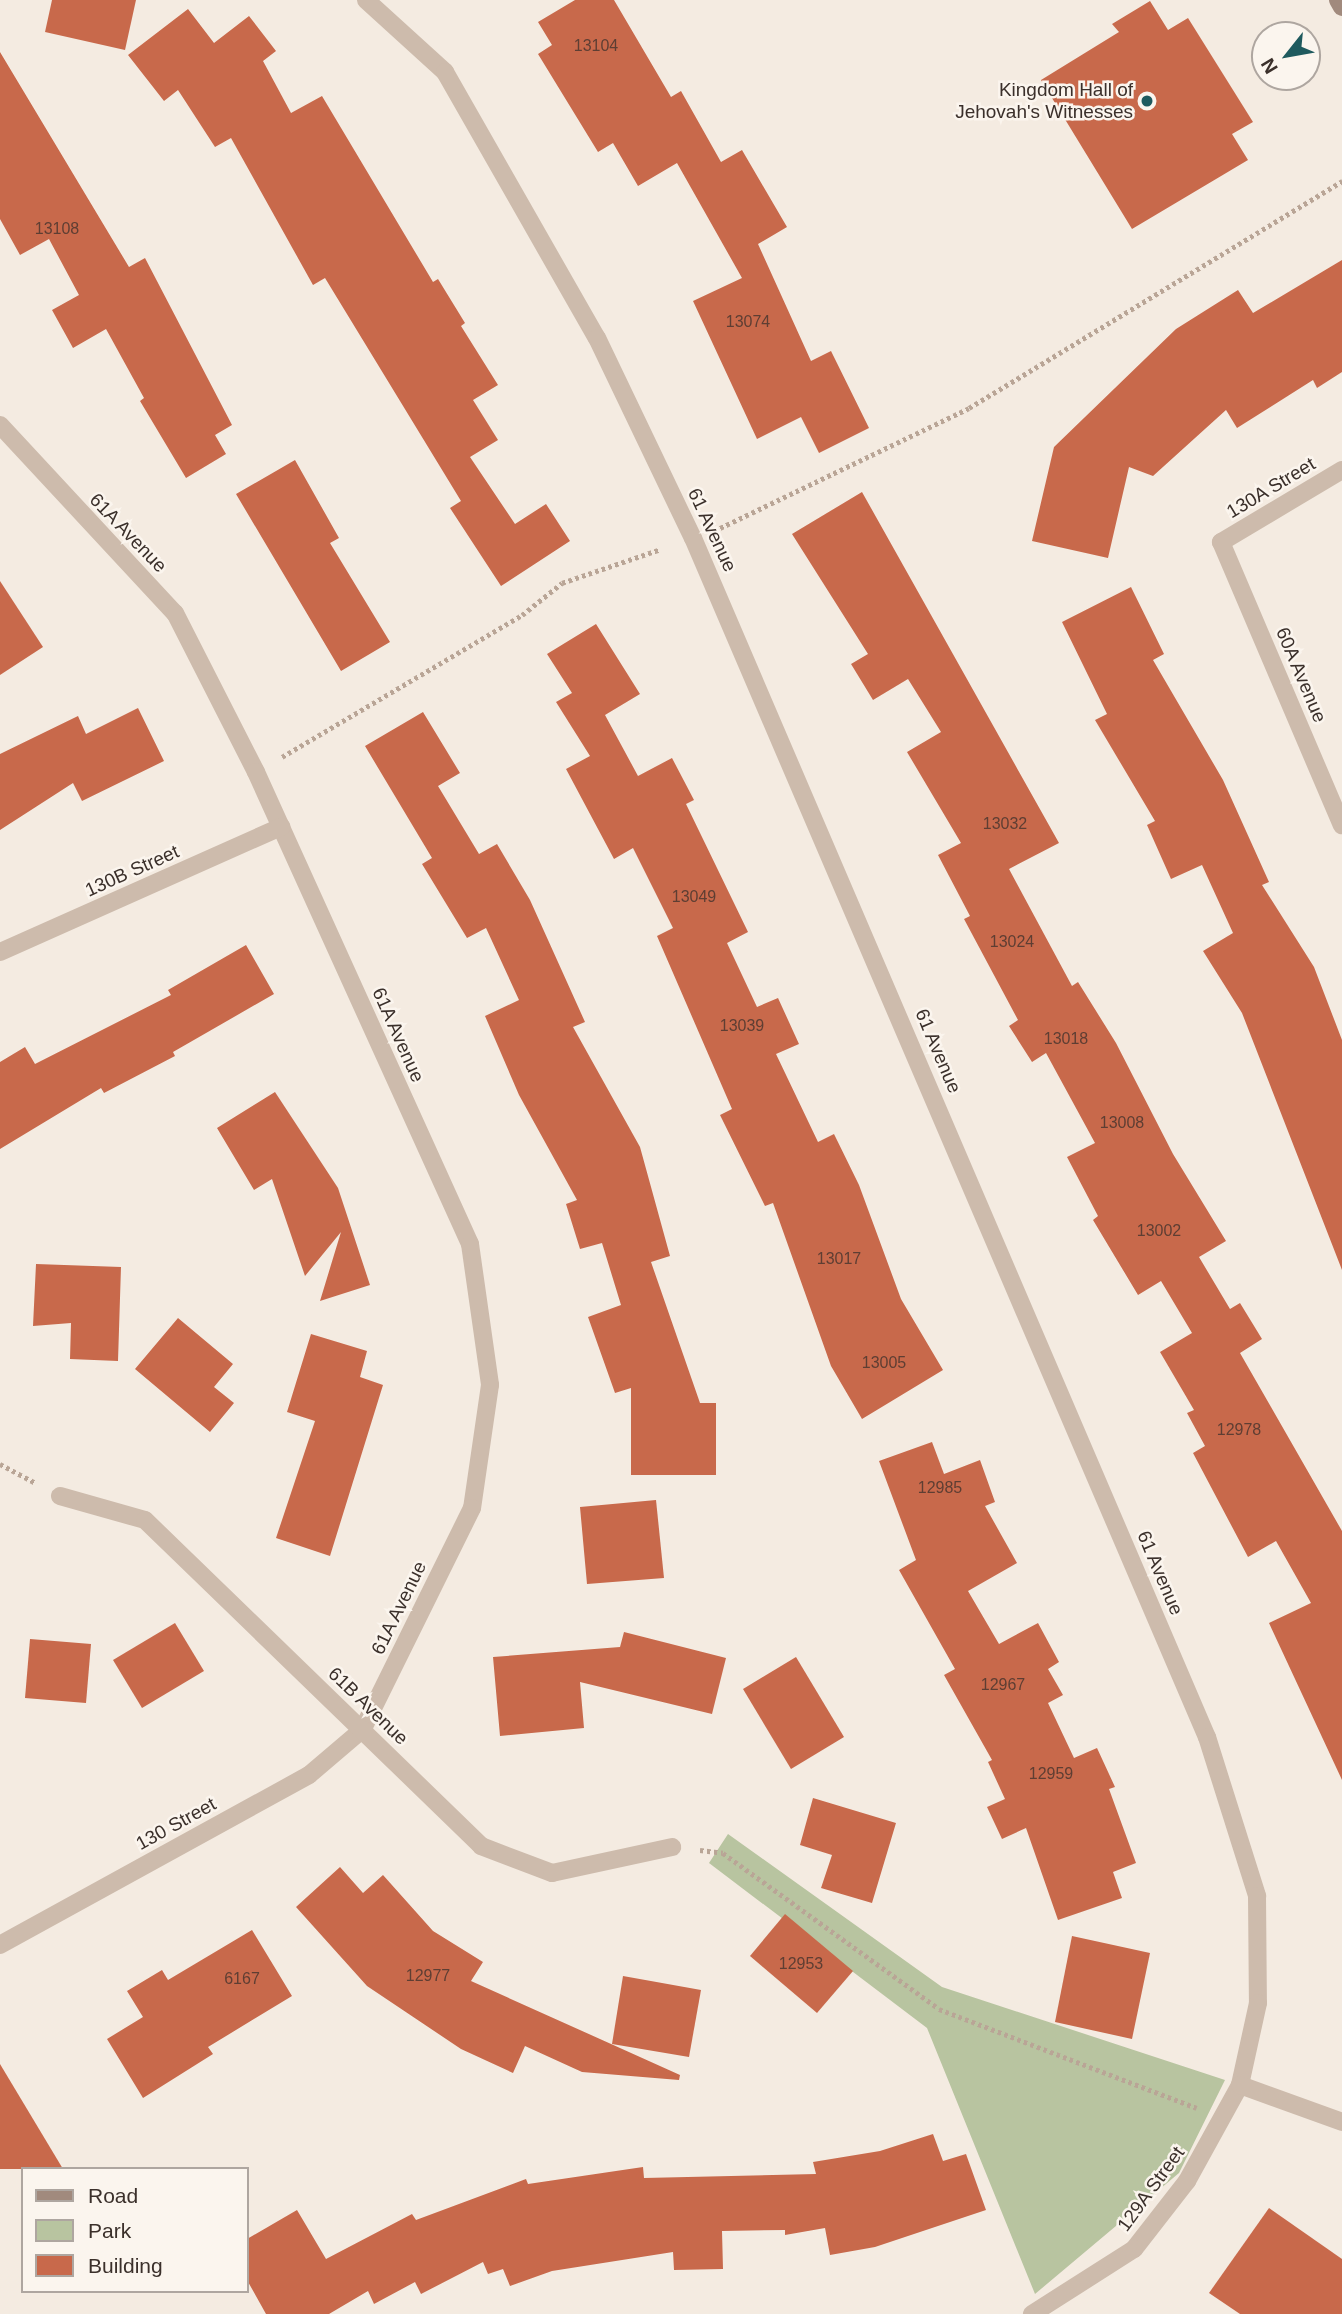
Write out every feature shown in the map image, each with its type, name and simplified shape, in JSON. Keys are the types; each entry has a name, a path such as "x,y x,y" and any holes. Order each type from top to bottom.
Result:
{"street":[{"name":"61 Avenue","path":"366,0 444,72 597,338 736,630 1201,1724 1257,1896 1258,2003 1240,2085"},
{"path":"1338,0 1342,7"},
{"name":"61A Avenue","path":"0,425 175,613 281,827 470,1244 490,1385 472,1508 363,1729"},
{"name":"130A Street","path":"1221,542 1342,470"},
{"name":"60A Avenue","path":"1221,542 1342,825"},
{"name":"130B Street","path":"0,952 281,827"},
{"name":"61B Avenue","path":"60,1496 145,1520 481,1846 552,1873 672,1847"},
{"name":"130 Street","path":"0,1945 309,1775 363,1729"},
{"path":"1240,2085 1342,2122"},
{"name":"129A Street","path":"1032,2314 1133,2249 1187,2181 1240,2085"}],"path":[{"path":"713,530 969,408 1342,181"},
{"path":"282,757 522,614 562,583 658,550"},
{"path":"0,1464 60,1496"},
{"path":"672,1847 723,1853 939,2009 1207,2112"}],"green space":[{"path":"728,1834 942,1987 1225,2080 1179,2173 1035,2294 927,2028 709,1863"}],"building":[{"path":"52,0 136,0 125,50 45,32"},
{"path":"575,0 614,0 671,97 681,91 721,162 742,150 787,227 758,244 811,361 831,351 869,428 819,453 801,417 757,439 693,301 742,278 677,163 638,186 613,143 598,152 538,54 552,45 538,22"},
{"name":"Kingdom Hall of Jehovah's Witnesses","path":"1150,1 1168,30 1188,18 1253,122 1232,134 1248,160 1132,229 1041,80 1119,32 1112,24"},
{"path":"188,9 214,43 249,16 276,51 263,61 291,113 322,96 433,282 438,279 465,323 461,326 498,385 473,400 498,440 470,457 515,524 546,504 570,541 501,586 450,508 461,501 325,278 313,285 231,138 215,147 178,90 164,101 128,55"},
{"path":"0,52 129,267 145,258 232,425 215,435 226,454 186,478 140,401 144,398 106,329 73,348 52,310 79,295 49,239 20,255 0,219"},
{"path":"1342,260 1342,372 1317,388 1313,380 1237,428 1226,410 1153,476 1129,467 1108,558 1032,541 1054,447 1176,329 1238,290 1253,313"},
{"path":"295,460 339,538 330,543 390,642 341,671 236,494"},
{"path":"862,492 1059,843 1009,869 1072,986 1078,982 1116,1043 1173,1154 1226,1241 1199,1257 1230,1309 1240,1303 1262,1339 1240,1353 1342,1531 1342,1780 1269,1623 1311,1603 1276,1541 1248,1557 1193,1453 1205,1446 1187,1413 1194,1410 1160,1352 1192,1333 1161,1281 1138,1295 1093,1220 1098,1216 1067,1157 1095,1143 1046,1053 1032,1062 1009,1026 1018,1020 964,919 970,916 938,855 961,843 907,752 941,732 908,679 873,700 851,664 868,654 792,534"},
{"path":"0,581 43,647 0,675"},
{"path":"1131,587 1164,654 1153,660 1223,780 1269,882 1262,885 1314,967 1342,1040 1342,1270 1242,1013 1203,951 1233,933 1202,865 1171,879 1147,825 1155,821 1095,720 1107,714 1062,622"},
{"path":"596,624 640,694 605,715 638,776 672,758 694,800 686,804 748,932 727,943 757,1007 778,998 799,1044 776,1054 818,1142 834,1134 859,1185 901,1299 943,1370 862,1419 831,1366 773,1203 765,1206 720,1115 732,1109 657,936 673,928 633,848 614,859 566,769 590,756 556,702 572,693 547,654"},
{"path":"138,708 164,761 82,801 73,783 0,830 0,754 78,716 86,734"},
{"path":"423,712 460,773 438,786 479,854 497,844 530,900 585,1022 573,1027 640,1147 670,1256 651,1262 700,1403 716,1403 716,1475 631,1475 631,1388 615,1393 588,1317 621,1305 602,1243 580,1249 566,1204 577,1200 519,1095 485,1016 519,1000 486,928 467,938 422,864 432,858 365,746"},
{"path":"246,945 274,994 173,1052 175,1056 104,1093 101,1088 0,1149 0,1062 25,1047 35,1064 171,995 168,990"},
{"path":"275,1092 338,1188 370,1285 320,1301 341,1232 305,1276 272,1179 254,1190 217,1128"},
{"path":"36,1264 121,1267 118,1361 70,1359 71,1323 33,1326"},
{"path":"178,1318 233,1364 214,1387 234,1403 210,1432 135,1369"},
{"path":"311,1334 367,1351 360,1377 383,1385 330,1556 276,1538 315,1421 287,1412"},
{"path":"932,1442 944,1474 980,1460 995,1502 985,1506 1017,1563 968,1591 999,1644 1038,1623 1059,1662 1048,1669 1063,1695 1048,1703 1074,1758 1097,1748 1115,1787 1109,1789 1136,1863 1113,1872 1122,1898 1058,1920 1026,1828 1002,1839 987,1807 1005,1799 988,1762 992,1760 944,1675 955,1669 899,1570 916,1560 879,1461"},
{"path":"656,1500 664,1578 587,1584 580,1507"},
{"path":"175,1623 204,1671 142,1708 113,1660"},
{"path":"624,1632 726,1658 712,1714 580,1682 584,1728 500,1736 493,1657 620,1647"},
{"path":"30,1639 91,1644 86,1703 25,1698"},
{"path":"796,1657 844,1737 791,1769 743,1689"},
{"path":"813,1798 896,1823 872,1903 821,1888 832,1855 800,1845"},
{"path":"340,1867 363,1893 383,1875 433,1931 483,1962 471,1981 680,2075 679,2080 582,2072 525,2046 513,2073 461,2049 367,1986 296,1907"},
{"path":"785,1914 853,1971 817,2013 750,1956"},
{"path":"252,1930 292,1996 208,2047 213,2054 143,2098 107,2039 143,2017 127,1991 162,1970 168,1980"},
{"path":"1072,1936 1150,1953 1132,2039 1055,2022"},
{"path":"623,1976 701,1990 689,2057 612,2044"},
{"path":"0,2064 62,2167 0,2169"},
{"path":"933,2134 943,2161 966,2154 986,2210 875,2247 830,2255 825,2228 785,2235 785,2230 722,2231 723,2269 674,2270 673,2252 552,2271 510,2286 503,2269 488,2274 483,2262 421,2294 415,2282 374,2304 368,2291 329,2314 266,2314 248,2282 248,2238 297,2210 326,2259 412,2214 416,2220 526,2179 528,2184 643,2167 644,2178 816,2174 813,2162 880,2151"},
{"path":"1269,2208 1342,2259 1342,2314 1240,2314 1209,2293"}],"place":[{"name":"Kingdom Hall of Jehovah's Witnesses","path":"1147,101"}]}
